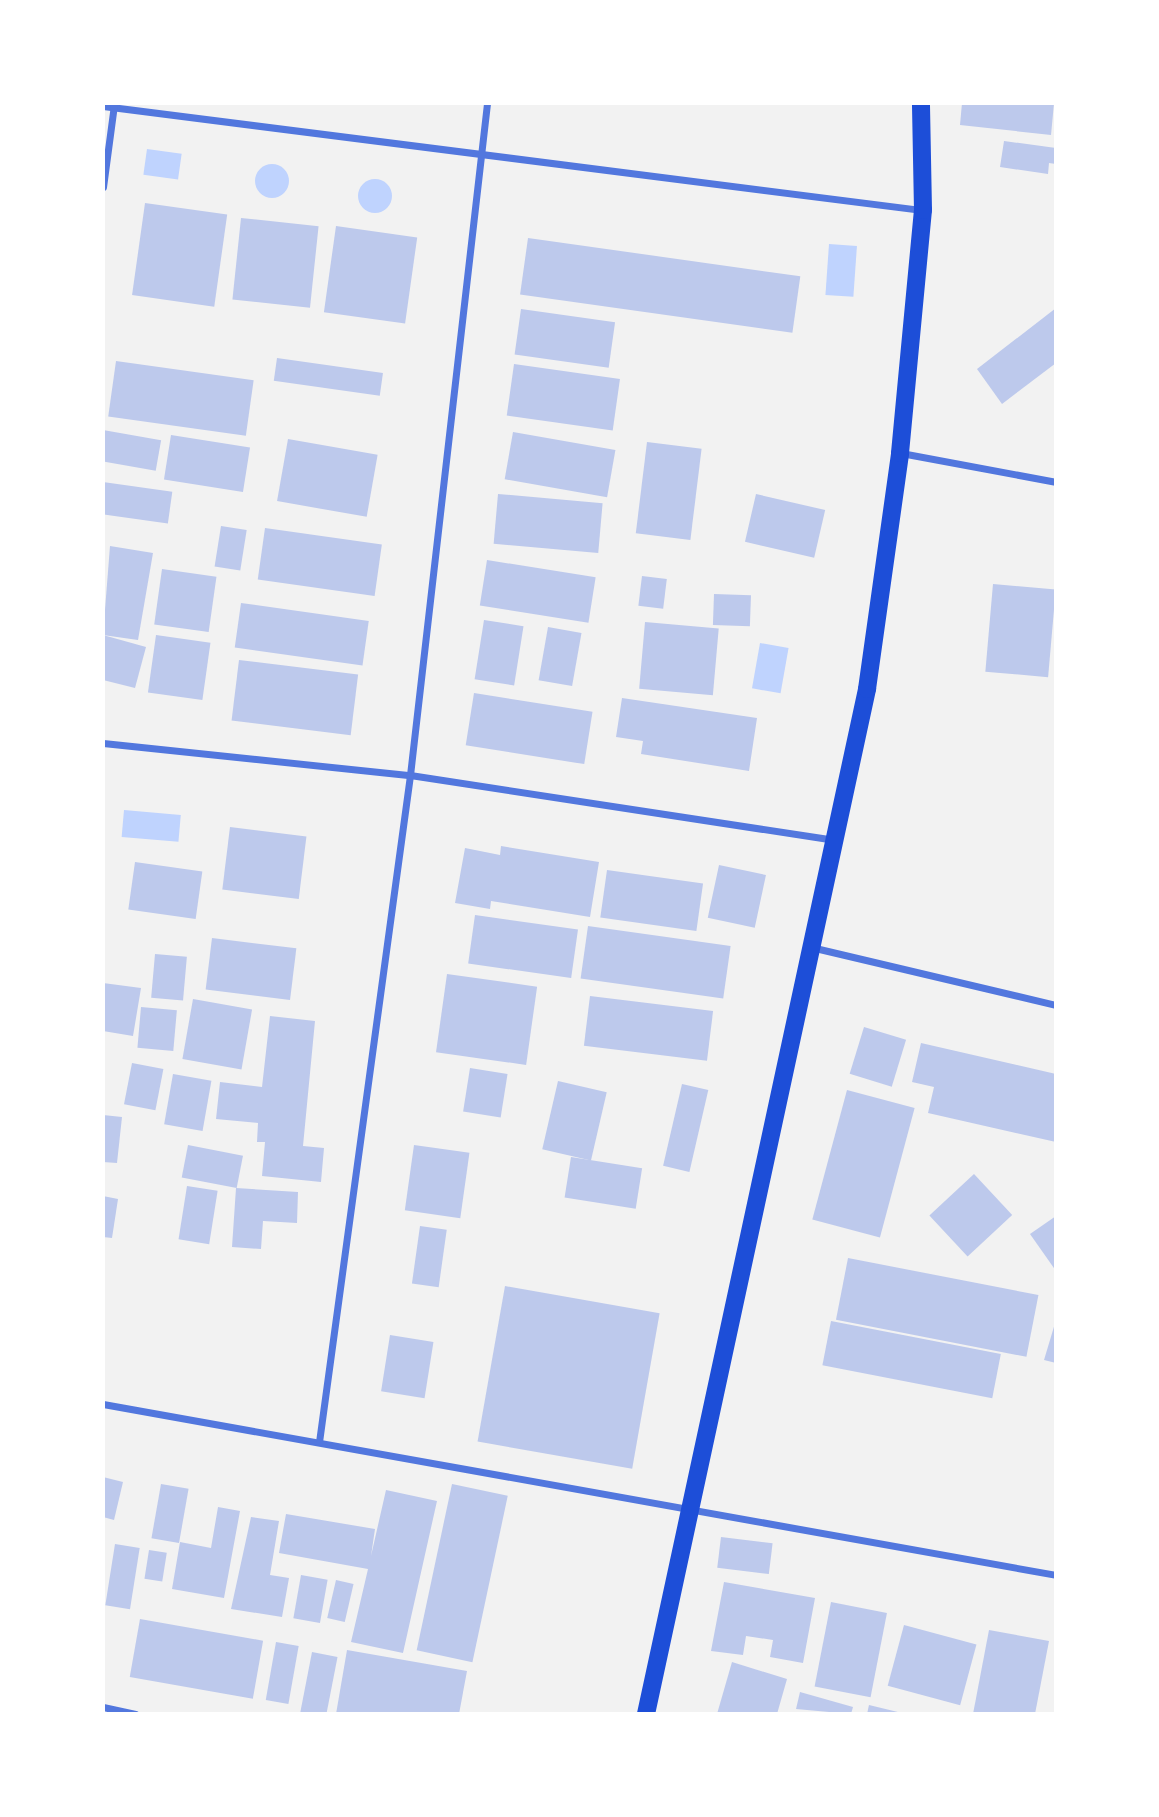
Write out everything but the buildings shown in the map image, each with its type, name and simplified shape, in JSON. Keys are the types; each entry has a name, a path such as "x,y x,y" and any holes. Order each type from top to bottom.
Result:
{"main road":[{"path":"646,1714 839,840 900,453 923,210 921,103"}],"street":[{"path":"319,1442 410,775 487,103"},
{"path":"103,187 114,105"},
{"path":"103,106 114,105 923,210"},
{"path":"900,453 1056,482"},
{"path":"103,743 410,775 839,840"},
{"path":"815,948 1056,1005"},
{"path":"103,1404 691,1506 1056,1575"},
{"path":"103,1707 135,1714"}],"water":[{"path":"147,149 182,154 178,180 143,175"},
{"path":"272,164 284,169 289,181 284,193 272,198 260,193 255,181 260,169"},
{"path":"375,179 387,184 392,196 387,208 375,213 363,208 358,196 363,184"},
{"path":"829,244 857,246 853,297 825,295"},
{"path":"760,643 789,648 781,693 752,688"},
{"path":"124,810 181,815 178,842 122,837"}]}
